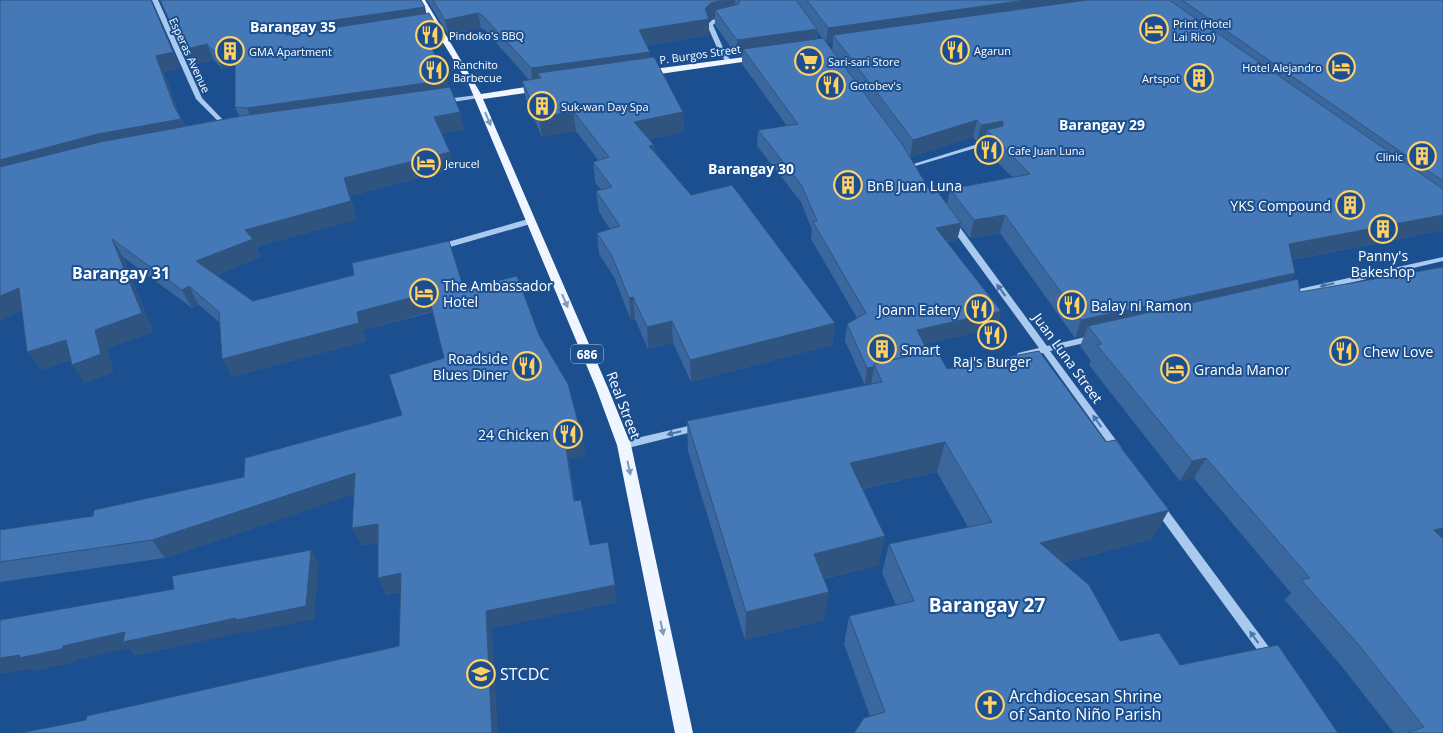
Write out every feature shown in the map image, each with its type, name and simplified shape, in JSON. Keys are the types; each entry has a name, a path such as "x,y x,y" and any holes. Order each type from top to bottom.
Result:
{"main road":[{"name":"Real Street","path":"421,0 433,26 473,85 624,445 684,733"},
{"name":"P. Burgos Street","path":"632,75 767,56"},
{"path":"477,97 545,87"}],"street":[{"name":"Esperas Avenue","path":"155,0 199,99 222,122 242,128"},
{"path":"728,61 710,24 714,21 735,17"},
{"path":"438,102 477,97"},
{"path":"904,158 913,170 996,140"},
{"name":"Juan Luna Street","path":"945,213 1126,461"},
{"path":"1278,296 1443,259"},
{"path":"1016,356 1103,336"},
{"path":"624,445 710,425"},
{"path":"1155,501 1278,669"}],"lane":[{"path":"430,250 531,221"}],"building":[{"path":"0,0 151,0 173,52 156,56 174,106 181,119 98,134 0,160"},
{"path":"160,0 421,0 425,7 286,27 282,32 287,35 429,13 435,23 421,26 447,80 247,108 235,107 235,48 216,53 207,44 183,50"},
{"path":"433,0 724,0 711,3 705,9 709,19 639,30 650,52 531,68 483,16 478,13 445,20"},
{"path":"739,0 796,0 817,29 737,40 715,10 739,4"},
{"path":"807,0 1026,0 828,28"},
{"path":"1087,0 1169,0 1443,189 1443,215 1289,244 1295,273 1081,320 1005,215 974,220 950,189 1030,174 987,130 1003,126 1003,121 981,125 977,120 913,140 833,35"},
{"path":"1182,0 1443,0 1443,181"},
{"path":"823,38 902,144 932,194 938,192 961,223 936,228 1001,311 917,330 928,352 874,364 874,367 867,368 847,324 866,313 813,222 817,221 802,186 758,130 798,124 743,49"},
{"path":"654,57 683,112 634,122 654,145 649,146 691,195 732,185 835,323 690,360 672,321 647,327 633,297 629,298 612,256 597,233 620,226 596,191 612,187 593,162 609,157 573,111 539,118 522,81 541,78 538,73"},
{"path":"450,87 460,112 434,117 450,152 344,178 351,201 245,230 253,239 196,261 253,301 354,275 352,263 449,241 464,289 517,276 539,335 568,384 582,437 565,441 574,501 581,500 590,545 608,542 615,585 486,611 492,733 20,733 86,720 87,716 399,646 401,573 378,578 378,524 352,528 355,473 152,540 0,562 0,530 93,516 94,510 244,477 245,458 402,415 389,375 444,358 428,293 357,312 359,323 222,359 219,312 189,286 182,290 112,239 142,313 95,330 101,354 72,365 66,340 27,352 19,288 0,296 0,167 100,142 242,116"},
{"path":"1443,267 1443,528 1434,530 1443,539 1443,733 1407,733 1424,727 1358,644 1301,580 1310,578 1206,458 1192,461 1097,345 1102,344 1088,326 1298,279 1300,292"},
{"path":"937,350 947,369 1039,351 1106,442 1115,440 1169,510 1040,543 1089,585 1120,641 1159,633 1180,665 1278,645 1338,733 854,733 864,718 885,712 849,616 914,601 889,544 992,522 945,442 850,463 885,536 814,554 829,592 746,612 687,421 882,382 874,364"},
{"path":"311,550 306,606 236,620 236,618 123,642 125,632 63,646 62,649 19,658 20,655 0,658 0,620 174,589 172,576"}],"place":[{"name":"Print (Hotel Lai Rico)","path":"1154,29"},
{"name":"Pindoko's BBQ","path":"430,35"},
{"name":"Agarun","path":"955,50"},
{"name":"GMA Apartment","path":"230,51"},
{"name":"Sari-sari Store","path":"809,61"},
{"name":"Hotel Alejandro","path":"1341,67"},
{"name":"Ranchito Barbecue","path":"434,70"},
{"name":"Artspot","path":"1199,78"},
{"name":"Gotobev's","path":"831,85"},
{"name":"Suk-wan Day Spa","path":"542,106"},
{"name":"Cafe Juan Luna","path":"989,150"},
{"name":"Clinic","path":"1422,156"},
{"name":"Jerucel","path":"426,163"},
{"name":"BnB Juan Luna","path":"848,185"},
{"name":"YKS Compound","path":"1350,205"},
{"name":"Panny's Bakeshop","path":"1383,229"},
{"name":"The Ambassador Hotel","path":"424,293"},
{"name":"Balay ni Ramon","path":"1072,305"},
{"name":"Joann Eatery","path":"979,309"},
{"name":"Raj's Burger","path":"992,335"},
{"name":"Smart","path":"882,349"},
{"name":"Chew Love","path":"1344,351"},
{"name":"Roadside Blues Diner","path":"527,366"},
{"name":"Granda Manor","path":"1175,369"},
{"name":"24 Chicken","path":"568,434"},
{"name":"STCDC","path":"481,674"},
{"name":"Archdiocesan Shrine of Santo Niño Parish","path":"990,705"}],"district":[{"name":"Barangay 35","path":"293,26"},
{"name":"Barangay 29","path":"1102,124"},
{"name":"Barangay 30","path":"751,168"},
{"name":"Barangay 31","path":"121,273"},
{"name":"Barangay 27","path":"987,605"}]}
